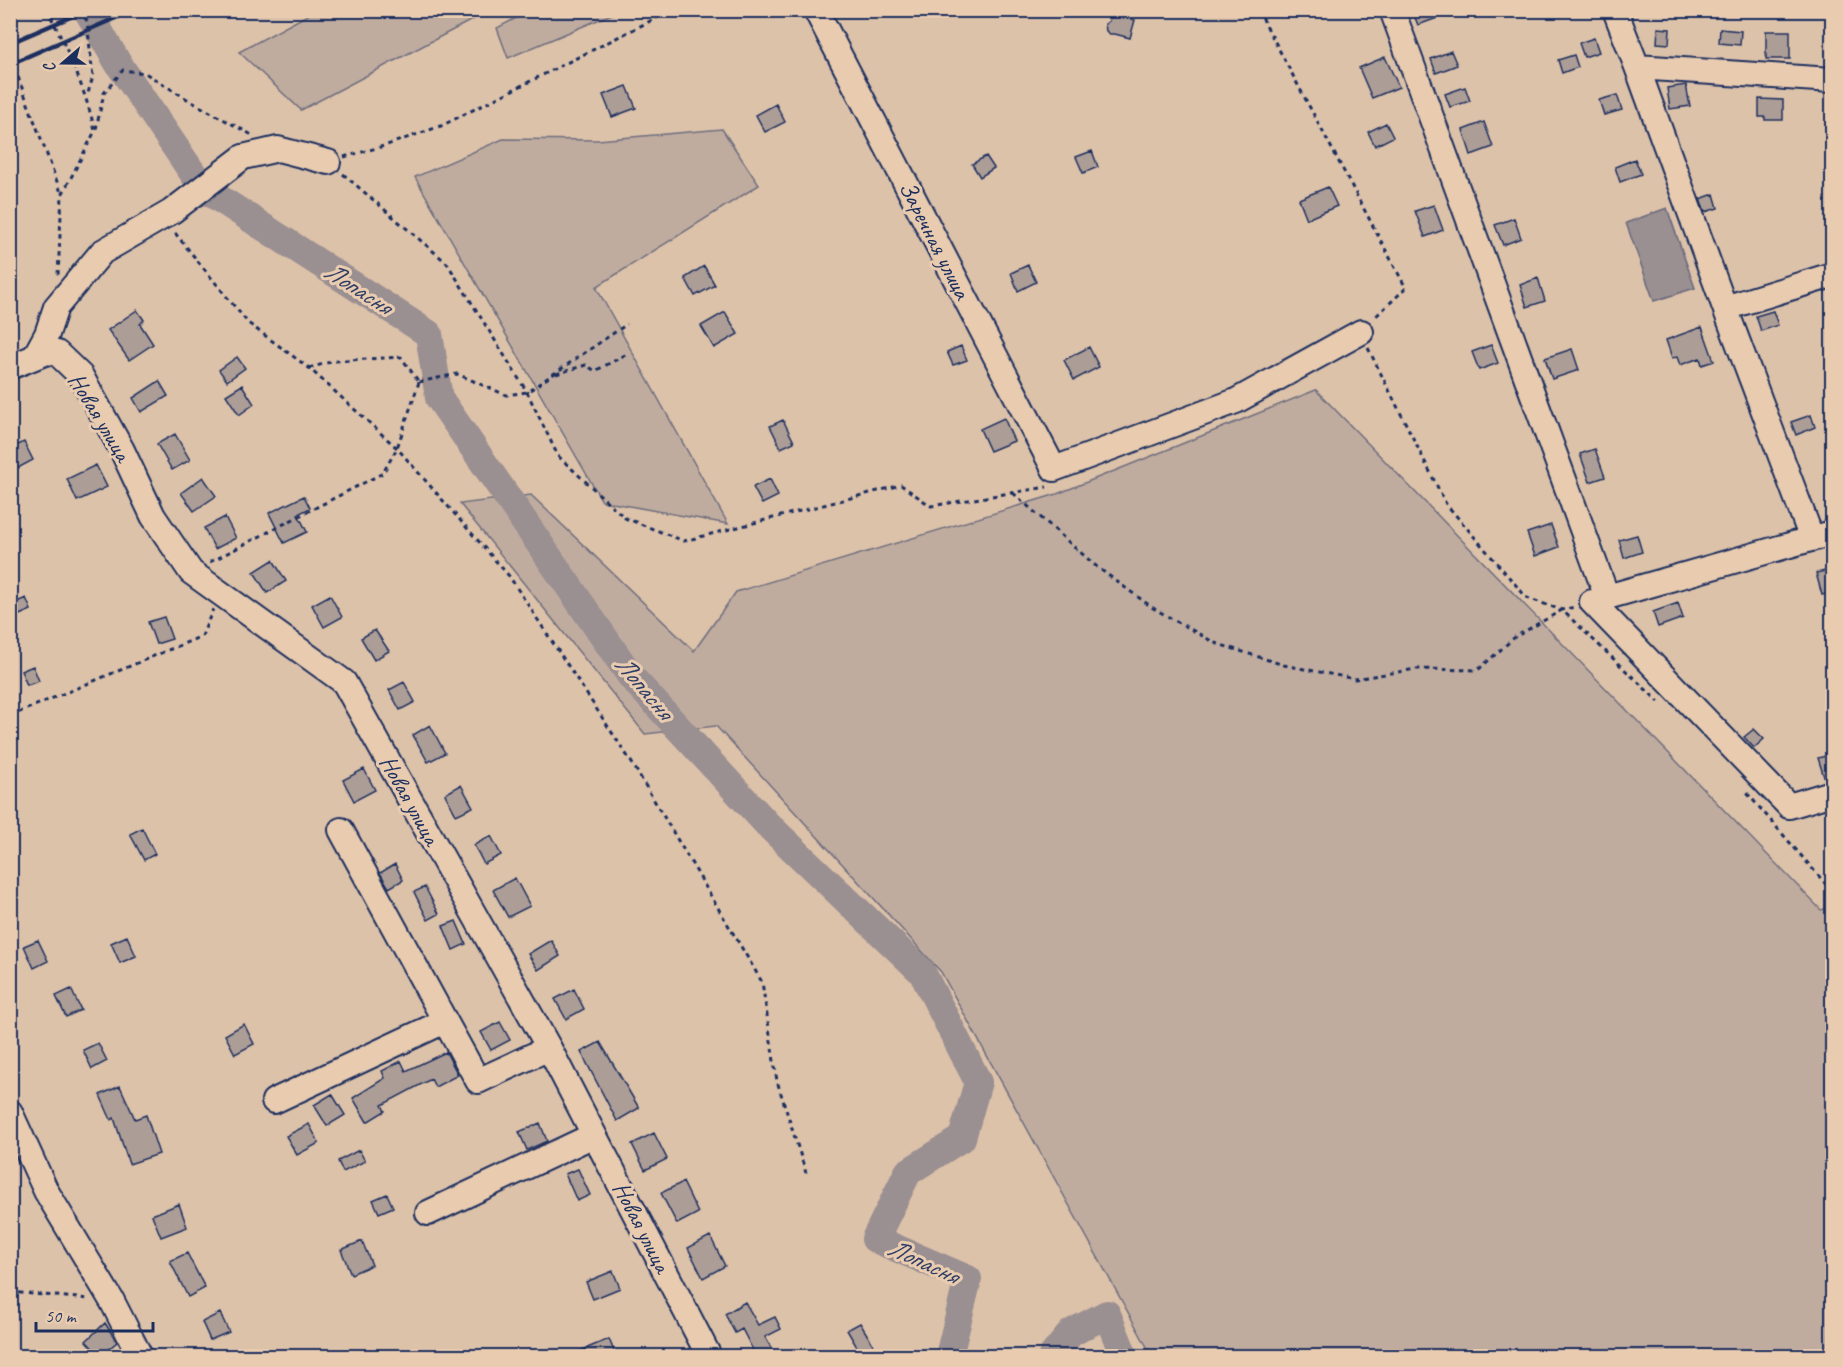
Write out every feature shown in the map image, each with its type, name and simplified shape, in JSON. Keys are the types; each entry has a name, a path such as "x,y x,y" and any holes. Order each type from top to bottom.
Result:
{"street":[{"name":"Заречная улица","path":"816,10 1054,469"},
{"path":"1392,10 1600,600 1789,806 1833,793"},
{"path":"1600,600 1822,536 1725,308 1615,10"},
{"path":"1637,67 1833,81"},
{"path":"35,356 48,334 56,307 102,252 166,215 243,157 278,149 328,162"},
{"path":"1725,308 1833,275"},
{"path":"1054,469 1236,401 1361,332"},
{"name":"Новая улица","path":"10,367 47,352 57,353 81,376 122,450 153,516 192,572 344,682 549,1048 709,1356"},
{"path":"340,830 478,1082 549,1048"},
{"path":"274,1101 445,1021"},
{"path":"10,1112 46,1191 112,1301 129,1351"},
{"path":"428,1213 594,1135"}],"path":[{"path":"45,10 50,15 75,67 87,98 95,131"},
{"path":"80,10 87,21 93,77 87,98"},
{"path":"328,162 441,126 672,10"},
{"path":"1258,10 1406,288 1361,332 1446,504 1527,598 1562,610 1665,707"},
{"path":"62,195 95,131 104,93 123,70 146,73 192,102 278,149"},
{"path":"18,77 62,195 56,307"},
{"path":"328,162 447,262 528,392 558,456 626,518 684,541 901,485 931,506 1048,487 1054,469"},
{"path":"166,215 248,324 309,368 397,448 509,576 632,763 762,982 777,1081 806,1173"},
{"path":"419,382 457,374 506,395 528,392 627,324"},
{"path":"551,376 586,365 595,370 627,354"},
{"path":"309,368 334,361 401,357 419,382"},
{"path":"192,572 383,473 397,448 419,382"},
{"path":"1013,493 1098,567 1153,608 1215,643 1284,665 1355,679 1416,669 1478,670 1515,637 1562,610 1600,600"},
{"path":"10,716 202,636 220,591"},
{"path":"1743,789 1830,889 1833,897"},
{"path":"10,1292 112,1301"},
{"path":"1822,1356 1833,1351"}],"shaded area":[{"path":"315,11 489,11 301,110 239,52"},
{"path":"530,11 619,11 508,58 497,28"},
{"path":"722,129 759,185 596,287 728,524 602,501 415,177 503,139 598,140"},
{"path":"1667,208 1695,288 1654,301 1626,223"},
{"path":"1316,390 1821,910 1832,907 1832,1356 1152,1356 941,972 716,726 645,734 460,504 531,495 694,651 736,592 1057,494"}],"building":[{"path":"1412,10 1454,10 1454,12 1418,25"},
{"path":"1111,13 1135,20 1130,38 1106,31 1105,24 1109,21"},
{"path":"1658,28 1670,29 1669,44 1657,43"},
{"path":"1720,29 1741,31 1740,45 1719,43"},
{"path":"1766,31 1790,31 1790,59 1766,59"},
{"path":"1594,38 1599,52 1584,57 1579,43"},
{"path":"1451,51 1457,65 1436,73 1431,59"},
{"path":"1574,55 1578,67 1562,73 1558,60"},
{"path":"1385,57 1399,87 1372,98 1359,68"},
{"path":"1686,85 1690,106 1670,109 1667,88"},
{"path":"627,86 636,108 612,117 603,95"},
{"path":"1465,87 1470,101 1450,107 1445,94"},
{"path":"1617,95 1622,110 1604,115 1599,100"},
{"path":"1759,99 1783,100 1783,120 1765,120 1765,117 1759,117"},
{"path":"776,104 785,122 765,132 756,115"},
{"path":"1484,122 1493,147 1471,155 1463,130"},
{"path":"1386,123 1393,137 1375,146 1368,132"},
{"path":"1092,151 1098,167 1083,173 1076,157"},
{"path":"986,156 994,168 980,177 972,164"},
{"path":"1635,159 1641,174 1620,182 1615,167"},
{"path":"1328,187 1337,206 1307,219 1299,199"},
{"path":"1714,194 1718,208 1705,212 1700,199"},
{"path":"1434,205 1443,230 1425,237 1415,211"},
{"path":"1514,218 1521,238 1503,245 1495,225"},
{"path":"1028,265 1036,282 1018,291 1011,273"},
{"path":"704,266 715,285 695,296 685,278"},
{"path":"1538,278 1545,301 1527,307 1520,285"},
{"path":"137,310 144,320 140,324 153,344 129,360 108,330"},
{"path":"1773,311 1778,325 1761,331 1756,316"},
{"path":"725,312 738,334 714,348 701,326"},
{"path":"1702,327 1714,361 1702,365 1700,358 1680,365 1677,357 1672,358 1666,340"},
{"path":"1491,345 1498,363 1479,370 1472,352"},
{"path":"961,346 967,360 953,365 947,352"},
{"path":"1089,347 1099,367 1074,380 1064,360"},
{"path":"1572,349 1579,370 1552,379 1545,358"},
{"path":"237,357 245,368 227,381 219,370"},
{"path":"159,381 168,396 141,412 133,398"},
{"path":"242,385 254,404 239,415 226,395"},
{"path":"1811,415 1815,427 1796,435 1791,422"},
{"path":"1004,418 1014,441 990,451 980,429"},
{"path":"783,420 794,442 781,448 770,426"},
{"path":"175,434 190,460 172,470 157,444"},
{"path":"24,442 33,460 18,468 10,449"},
{"path":"1595,449 1605,477 1590,482 1580,454"},
{"path":"96,465 107,487 77,501 67,479"},
{"path":"203,477 216,496 194,511 181,493"},
{"path":"770,479 778,496 762,504 753,487"},
{"path":"304,496 310,508 298,514 307,532 284,543 269,513"},
{"path":"225,517 236,538 215,549 204,528"},
{"path":"1551,525 1559,547 1535,556 1527,533"},
{"path":"1637,535 1642,552 1624,558 1619,540"},
{"path":"273,560 286,581 267,593 254,572"},
{"path":"1830,570 1833,592 1822,595 1816,573"},
{"path":"330,595 342,617 324,627 312,605"},
{"path":"26,598 31,610 10,619 10,605"},
{"path":"1678,603 1683,618 1658,627 1653,612"},
{"path":"164,617 172,639 156,644 148,622"},
{"path":"375,630 389,651 374,660 361,638"},
{"path":"33,666 39,681 27,685 21,671"},
{"path":"404,682 415,702 400,710 389,690"},
{"path":"430,725 445,753 428,762 413,735"},
{"path":"1754,729 1764,739 1754,748 1744,737"},
{"path":"1833,754 1833,779 1825,780 1818,758"},
{"path":"364,769 375,790 354,801 343,780"},
{"path":"461,785 473,807 456,815 445,794"},
{"path":"142,828 155,854 144,860 130,834"},
{"path":"491,836 501,855 484,864 474,845"},
{"path":"395,864 403,880 389,888 380,873"},
{"path":"515,878 530,906 508,917 493,890"},
{"path":"425,887 439,914 428,920 414,892"},
{"path":"456,921 466,944 453,950 443,926"},
{"path":"127,936 136,956 120,963 111,943"},
{"path":"38,940 48,961 34,968 24,946"},
{"path":"551,940 560,956 538,970 528,954"},
{"path":"71,989 81,1010 66,1017 56,996"},
{"path":"574,989 584,1009 566,1019 555,999"},
{"path":"500,1022 510,1040 491,1050 481,1032"},
{"path":"244,1024 254,1044 235,1054 225,1035"},
{"path":"600,1042 639,1108 617,1121 581,1052"},
{"path":"98,1043 107,1061 92,1069 83,1050"},
{"path":"446,1052 458,1075 435,1087 431,1079 382,1105 385,1111 367,1122 353,1098 385,1078 382,1071 401,1061 406,1071"},
{"path":"120,1086 135,1119 146,1115 159,1154 129,1164 114,1118 111,1120 100,1095"},
{"path":"332,1094 345,1115 327,1126 314,1105"},
{"path":"540,1123 547,1141 527,1150 519,1132"},
{"path":"309,1124 319,1143 297,1155 286,1136"},
{"path":"654,1133 667,1159 645,1170 632,1144"},
{"path":"359,1150 365,1161 343,1172 338,1161"},
{"path":"578,1169 590,1195 577,1201 565,1174"},
{"path":"683,1182 698,1213 677,1224 661,1193"},
{"path":"387,1194 393,1207 379,1213 373,1200"},
{"path":"179,1204 187,1227 161,1237 152,1215"},
{"path":"710,1236 725,1266 703,1278 688,1248"},
{"path":"362,1241 372,1265 351,1274 341,1250"},
{"path":"187,1253 205,1288 188,1297 170,1261"},
{"path":"613,1271 620,1288 593,1299 586,1282"},
{"path":"745,1302 758,1325 775,1317 781,1329 765,1337 776,1356 756,1356 742,1329 735,1333 725,1314"},
{"path":"220,1313 229,1332 210,1340 202,1322"},
{"path":"105,1323 117,1342 100,1356 86,1341"},
{"path":"860,1323 874,1346 861,1354 847,1330"},
{"path":"609,1339 616,1356 568,1356"}],"waterway":[{"name":"Лопасня","path":"87,10 118,63 203,188 429,334 439,398 632,678 768,825 922,972 978,1082 962,1138 908,1172 875,1239 968,1279 949,1356"},
{"name":"Лопасня","path":"1052,1356 1071,1333 1107,1314 1124,1356"}],"railway":[{"path":"10,43 87,10"},
{"path":"10,64 134,10"}]}
